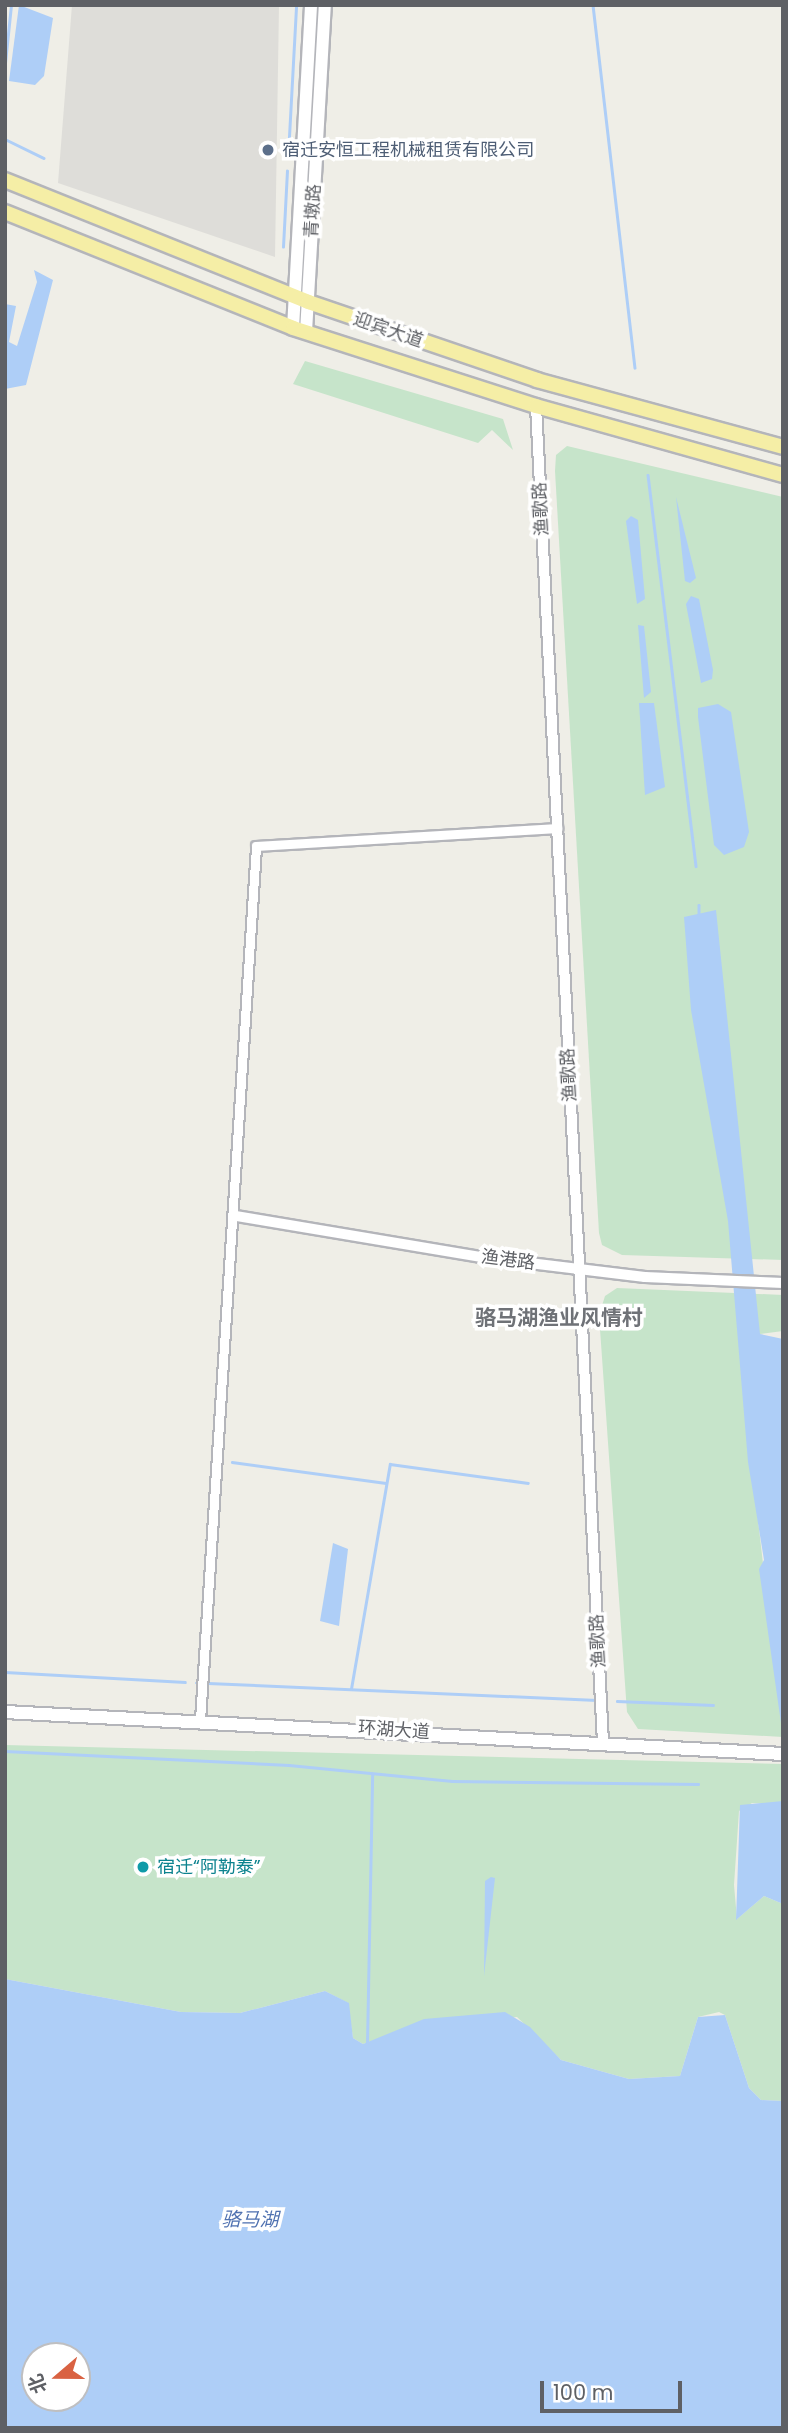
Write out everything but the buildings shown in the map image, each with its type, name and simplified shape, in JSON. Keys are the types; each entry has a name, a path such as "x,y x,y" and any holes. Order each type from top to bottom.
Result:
{"highway":[{"name":"迎宾大道","path":"5,180 302,300 537,380 783,447"},
{"name":"迎宾大道","path":"5,212 300,330 536,406 783,475"}],"main road":[{"name":"青墩路","path":"302,300 311,5"},
{"name":"青墩路","path":"300,330 325,5"},
{"name":"环湖大道","path":"5,1712 200,1720 783,1754"}],"street":[{"name":"渔歌路","path":"536,406 603,1744"},
{"path":"200,1720 236,1216 256,846 557,828"},
{"name":"渔港路","path":"236,1216 579,1269 783,1283"}],"shaded area":[{"path":"72,5 279,5 275,257 58,183"}],"green space":[{"path":"305,361 503,419 513,450 492,430 478,443 293,384"},
{"path":"567,446 783,497 783,1260 622,1255 602,1245 599,1233 555,471 556,455"},
{"path":"617,1288 783,1295 783,1331 760,1334 746,1416 783,1737 638,1729 627,1712 599,1315 605,1296"},
{"path":"5,1745 783,1764 781,1804 752,1803 739,1811 734,1885 737,1919 764,1896 783,1904 783,2101 761,2100 749,2088 725,2015 719,2012 698,2017 680,2076 629,2079 561,2060 517,2017 400,2031 363,2044 353,2038 348,2003 325,1991 240,2013 181,2012 5,1979"}],"water":[{"path":"19,5 53,18 44,76 35,85 9,81"},
{"path":"34,270 53,280 26,385 5,389 5,304 16,306 9,342 17,346 37,282"},
{"path":"676,497 696,578 690,583 685,581"},
{"path":"631,516 638,520 645,599 637,604 626,521"},
{"path":"691,596 699,599 713,670 712,679 701,683 686,604"},
{"path":"638,625 644,626 651,692 644,698"},
{"path":"639,703 654,703 665,787 645,795"},
{"path":"718,704 731,712 749,832 744,847 724,855 714,845 698,717 698,708"},
{"path":"716,910 760,1334 783,1339 783,1737 759,1569 764,1560 748,1462 728,1221 691,1010 684,917"},
{"path":"333,1543 348,1549 339,1626 320,1621"},
{"path":"783,1801 783,1904 764,1896 736,1920 740,1805"},
{"path":"491,1877 495,1878 484,1976 485,1881"},
{"name":"骆马湖","path":"5,1979 181,2012 240,2013 325,1991 349,2003 353,2038 363,2044 424,2019 505,2012 530,2027 561,2060 629,2079 680,2076 698,2017 725,2015 749,2088 761,2100 783,2101 783,2428 5,2428"}],"waterway":[{"path":"5,63 11,5"},
{"path":"288,155 296,5"},
{"path":"593,5 635,368"},
{"path":"5,139 44,158"},
{"path":"283,247 287,171"},
{"path":"648,475 696,866"},
{"path":"699,905 699,913"},
{"path":"232,1462 386,1483"},
{"path":"351,1689 390,1464 528,1483"},
{"path":"5,1672 185,1682"},
{"path":"208,1683 597,1700"},
{"path":"617,1701 713,1705"},
{"path":"5,1751 289,1765 452,1781 698,1784"},
{"path":"367,2044 372,1774"}],"place":[{"name":"宿迁安恒工程机械租赁有限公司","path":"268,150"},
{"name":"宿迁“阿勒泰”","path":"143,1867"}],"district":[{"name":"骆马湖渔业风情村","path":"559,1318"}]}
